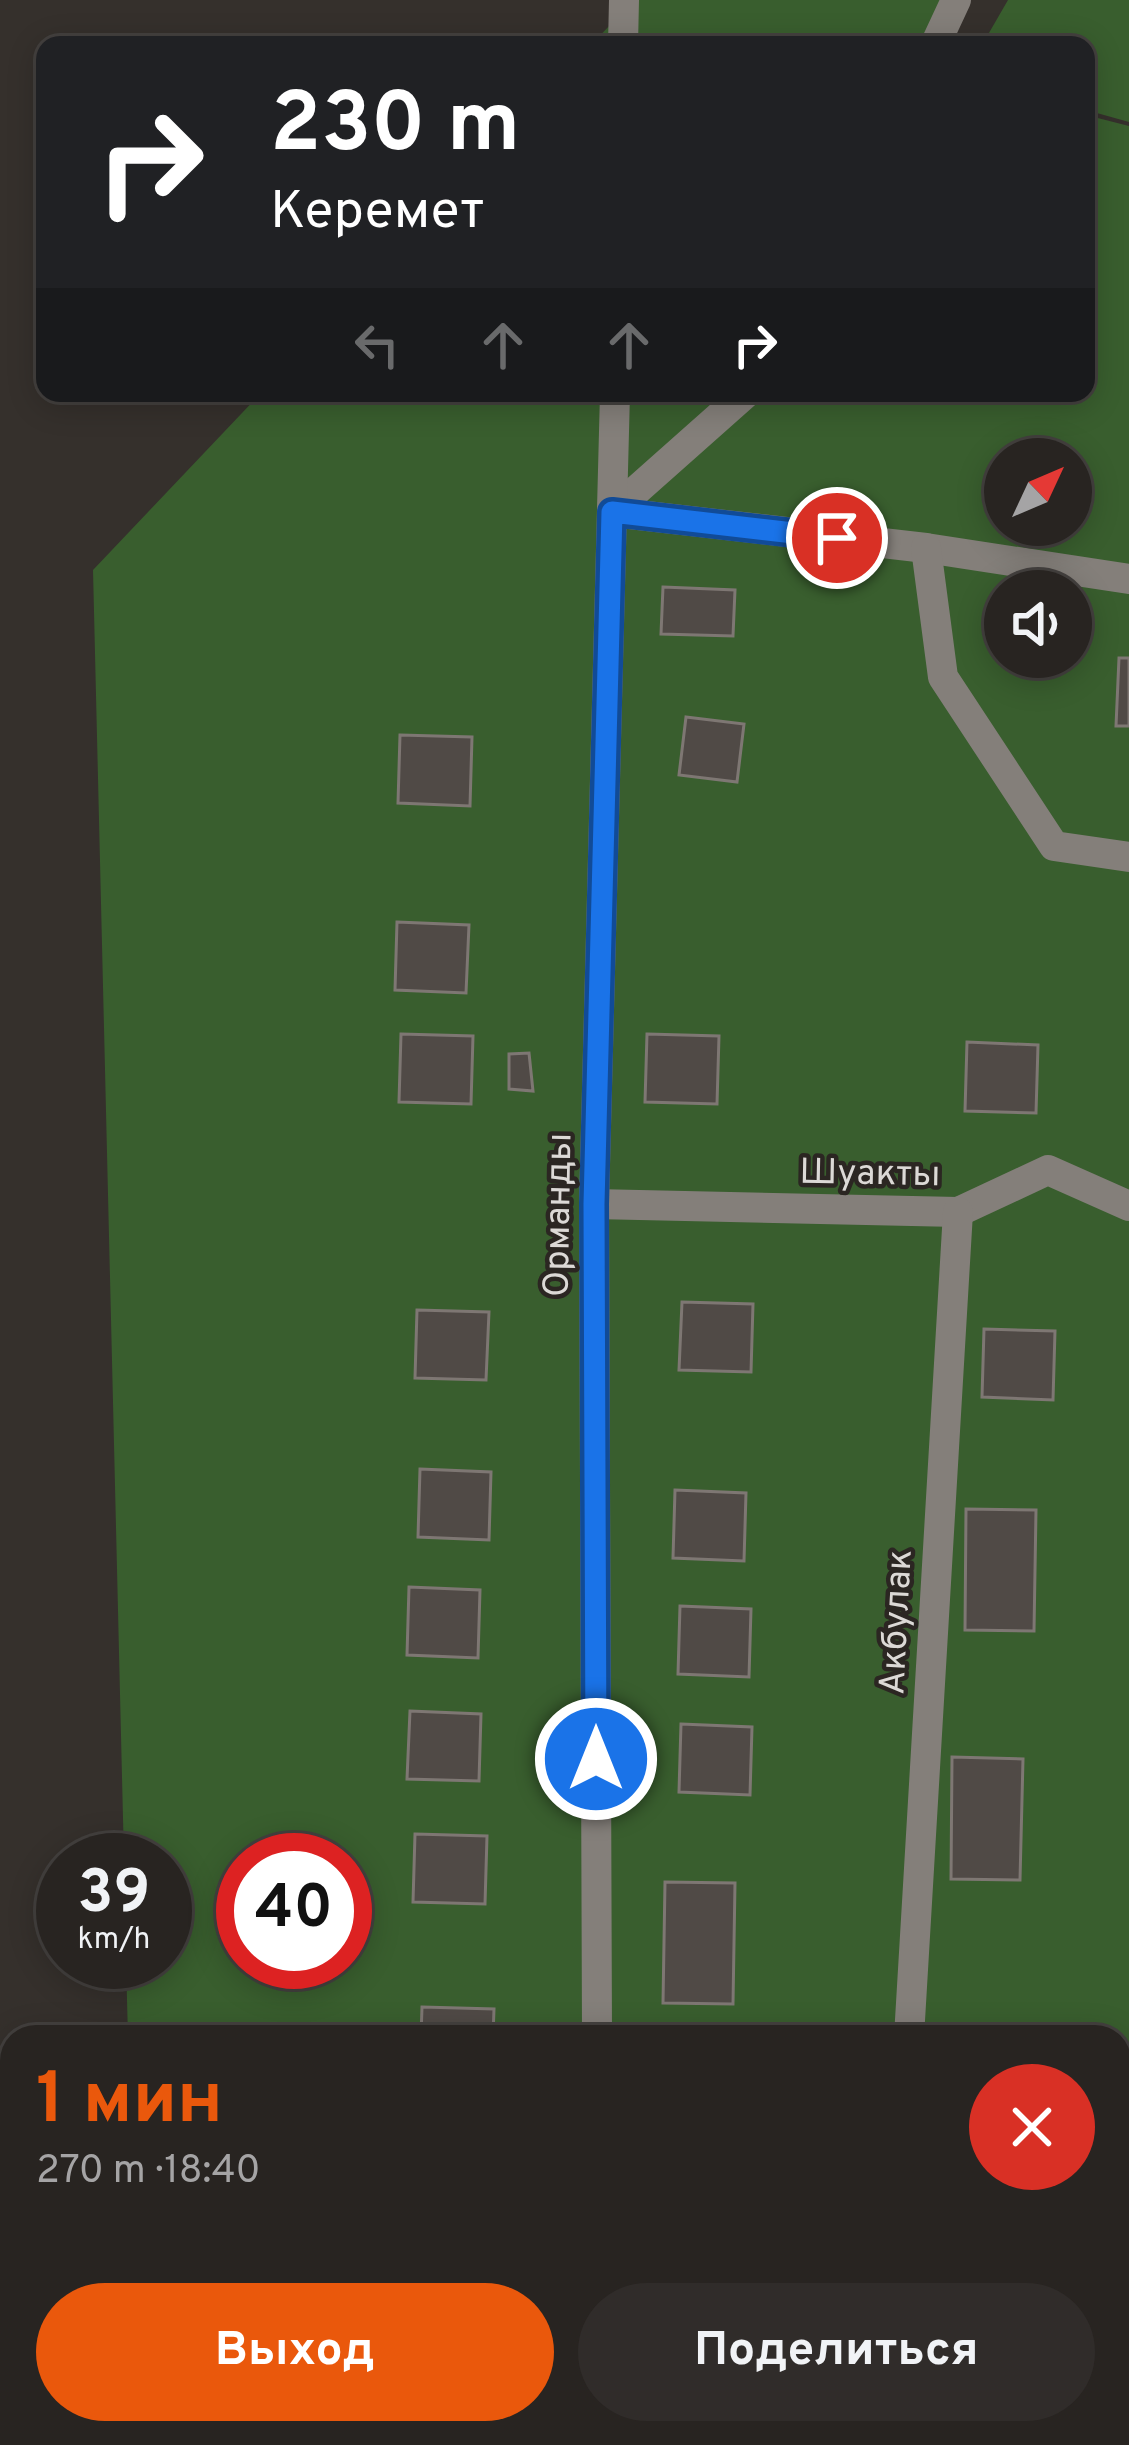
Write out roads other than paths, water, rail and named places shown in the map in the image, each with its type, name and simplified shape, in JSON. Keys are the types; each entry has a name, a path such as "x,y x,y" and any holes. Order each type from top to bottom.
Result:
{"street":[{"path":"623,36 624,0"},
{"path":"939,36 956,0"},
{"name":"Орманды","path":"597,2025 594,1204 615,402"},
{"path":"612,512 736,402"},
{"path":"612,512 926,548 1129,579"},
{"path":"926,548 943,677 1029,808 1054,846 1129,857"},
{"name":"Шуакты","path":"594,1204 958,1212 1048,1170 1129,1206"},
{"name":"Акбулак","path":"910,2025 958,1212"}]}
